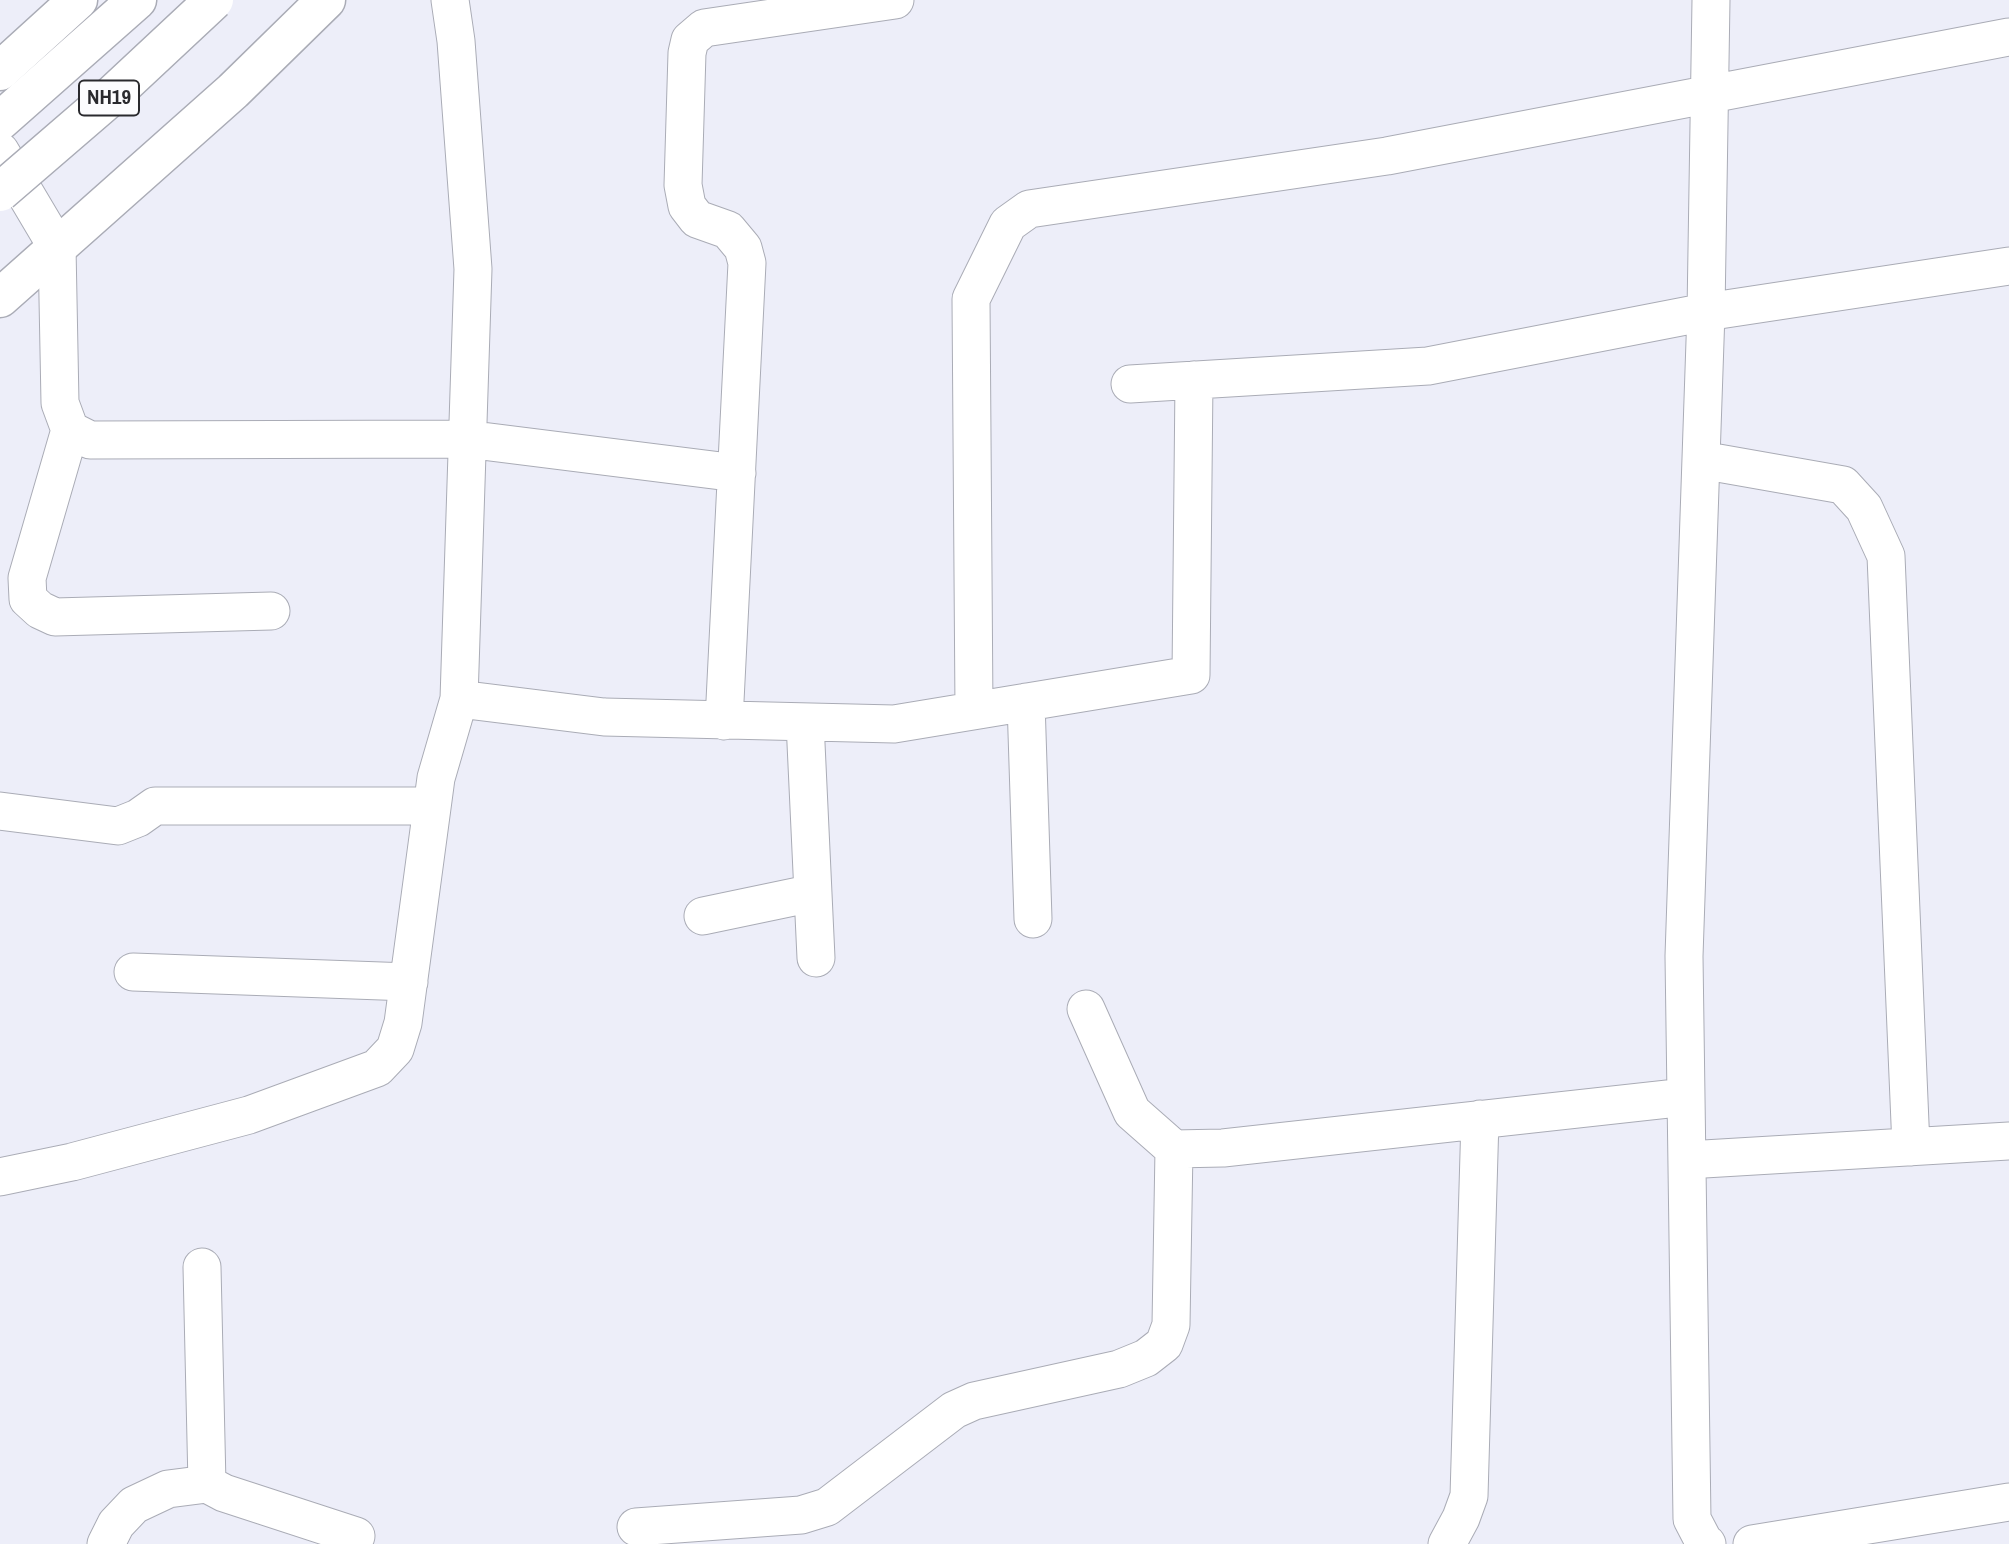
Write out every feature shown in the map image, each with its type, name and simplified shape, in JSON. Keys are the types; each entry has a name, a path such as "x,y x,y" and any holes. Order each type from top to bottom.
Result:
{"main road":[{"path":"0,71 78,0"},
{"name":"NH19","path":"0,121 137,0"},
{"name":"NH19","path":"0,192 108,99 214,0"},
{"path":"0,298 233,91 326,0"}],"street":[{"path":"0,1177 72,1162 249,1115 377,1068 395,1049 403,1023 436,778 459,699 473,269 456,41 450,0"},
{"path":"724,721 747,263 743,248 728,230 697,219 687,206 683,186 687,53 690,40 704,28 895,0"},
{"path":"1705,1543 1692,1519 1684,956 1706,312 1711,0"},
{"path":"974,710 971,299 1008,224 1029,209 1387,156 2009,37"},
{"path":"0,151 57,247 60,403 70,430 27,578 28,599 40,610 55,617 271,611"},
{"path":"1130,384 1428,366 1706,312 2009,266"},
{"path":"459,699 604,717 894,724 1191,675 1194,380"},
{"path":"70,430 90,440 466,439 737,473"},
{"path":"1701,460 1843,485 1864,508 1886,556 1911,1147"},
{"path":"1026,702 1033,919"},
{"path":"805,722 816,958"},
{"path":"0,811 118,826 138,818 155,806 432,806"},
{"path":"703,916 813,893"},
{"path":"133,972 409,982"},
{"path":"1086,1009 1132,1112 1174,1149 1223,1147 1686,1097"},
{"path":"1447,1544 1469,1496 1480,1119"},
{"path":"1687,1160 2009,1141"},
{"path":"636,1527 801,1515 827,1507 954,1410 974,1401 1119,1369 1146,1358 1164,1344 1171,1325 1174,1149"},
{"path":"202,1267 207,1484"},
{"path":"106,1544 116,1524 134,1505 167,1489 207,1484 224,1493 356,1536"},
{"path":"1752,1544 2009,1502"}]}
